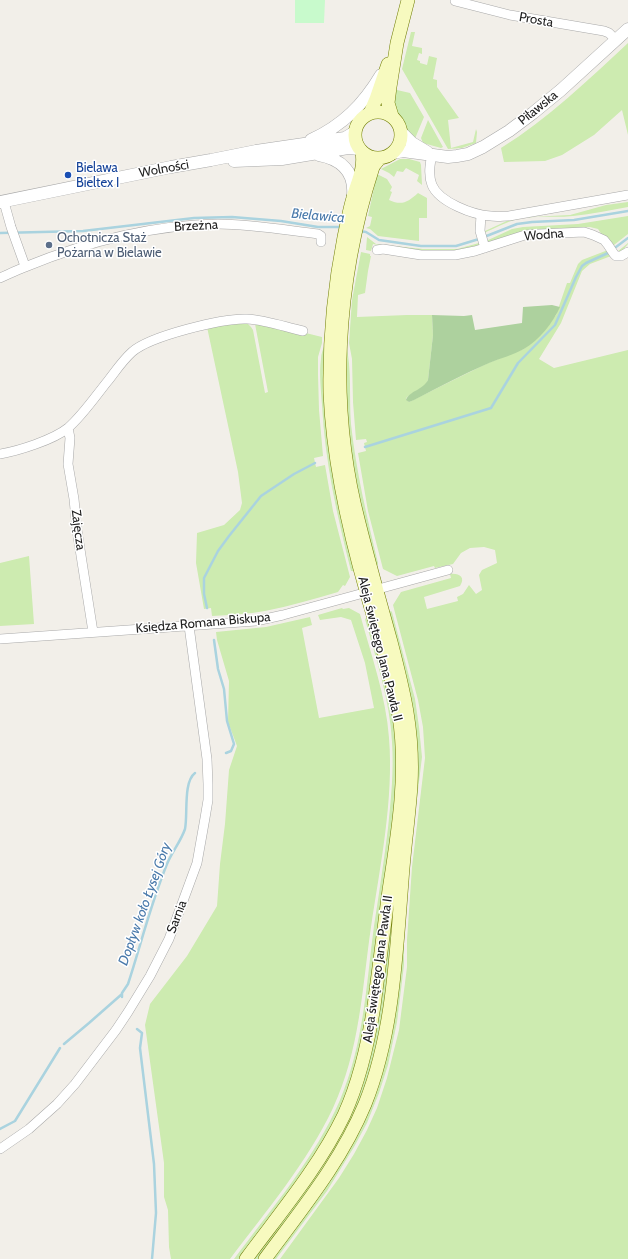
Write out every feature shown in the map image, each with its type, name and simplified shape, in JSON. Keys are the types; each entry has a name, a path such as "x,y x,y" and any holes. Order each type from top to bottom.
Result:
{"main road":[{"path":"392,116 388,103 397,43 408,0"},
{"path":"370,113 386,113 392,116 399,124 402,133 401,142 393,153 388,156 380,158 371,157 361,151 355,141 355,132 359,121 370,113 375,103 386,68 397,43"},
{"name":"Aleja świętego Jana Pawła II","path":"353,221 353,198 359,181 363,159 361,151"},
{"name":"Aleja świętego Jana Pawła II","path":"265,1259 327,1174 353,1130 364,1105 376,1071 388,1018 398,935 412,770 410,730 407,707 348,519 339,476 331,406 330,362 334,304 353,221 373,168 380,158"},
{"name":"Aleja świętego Jana Pawła II","path":"246,1259 306,1178 334,1134 352,1095 362,1066 369,1037 396,839 402,763 401,733 396,700 372,592"}],"street":[{"name":"Prosta","path":"455,0 510,15 604,31 616,40"},
{"name":"Piławska","path":"393,153 403,151 462,156 479,150 533,113 561,90 628,29"},
{"path":"298,145 330,130 351,114 369,94 386,68"},
{"name":"Wolności","path":"2,202 115,178 247,153 344,138 355,132"},
{"name":"Piławska","path":"402,133 412,143 432,154"},
{"name":"Wolności","path":"211,160 272,160 348,148 361,151"},
{"path":"314,154 335,159 345,167 352,180 353,198"},
{"name":"Wodna","path":"432,154 430,175 431,183 438,194 443,199 454,205 481,215 509,216 628,195"},
{"path":"2,202 26,266"},
{"path":"376,250 383,249 417,255 464,254 483,241 479,226 481,215"},
{"name":"Brzeżna","path":"0,278 26,266 69,251 117,237 159,228 218,224 254,226 318,234 321,236 321,242"},
{"name":"Wodna","path":"483,241 528,235 582,232 591,234 607,242 612,251 619,257 628,252"},
{"path":"0,454 16,451 37,443 68,428 100,391 123,361 136,349 148,342 207,325 240,319 258,321 303,331"},
{"name":"Zajęcza","path":"68,428 70,438 68,464 94,632"},
{"name":"Księdza Romana Biskupa","path":"0,639 235,623 268,619 372,592 448,570"},
{"name":"Sarnia","path":"0,1149 29,1129 61,1099 90,1065 128,1012 150,976 169,939 197,863 208,800 208,784 189,626"}],"green space":[{"path":"295,0 325,0 324,23 295,23"},
{"path":"411,32 415,32 412,46 422,48 422,54 419,53 417,60 420,61 420,63 427,65 429,56 437,58 433,79 437,80 437,87 459,118 448,120 451,148 473,142 476,129 476,143 462,148 448,149 402,69"},
{"path":"628,43 628,135 622,110 594,135 562,155 545,161 504,162 501,148 535,125 551,112 583,85"},
{"path":"397,90 410,93 424,117 414,141 406,130 401,118 395,111 394,91"},
{"path":"428,120 443,147 441,148 423,143 421,138"},
{"path":"400,159 409,159 420,162 422,185 417,181 419,175 406,168 403,172 397,171 394,177 381,169"},
{"path":"377,174 387,179 392,187 389,200 401,203 411,199 418,193 427,198 427,218 419,218 419,241 378,236 370,229 366,228 370,226 372,217 368,216"},
{"path":"628,202 628,207 587,214 566,217 532,217 518,219 505,223 484,233 485,231 509,220 529,217 570,215 606,205"},
{"path":"628,216 628,234 614,245 617,252 598,229 590,227 531,231 488,242 486,241 512,229 523,227 578,224"},
{"path":"367,237 376,244 423,249 457,249 480,244 478,246 456,251 412,251 373,244 371,251 366,250"},
{"path":"628,243 622,251 617,252"},
{"path":"608,250 611,256 590,264 582,271 561,323 539,359 554,368 628,350 628,1259 280,1259 339,1178 367,1130 377,1108 387,1078 399,1030 407,967 407,940 412,867 425,758 423,727 418,700 393,605 401,592 451,578 450,574 461,576 462,583 460,586 424,597 427,609 458,601 457,597 463,594 469,585 476,594 482,590 479,575 482,570 497,563 495,550 484,547 470,548 461,553 453,564 435,568 434,566 397,576 383,569 368,511 358,453 366,451 364,443 367,442 366,439 356,440 353,402 352,359 349,343 352,300 361,252 370,254 371,256 365,293 358,295 357,317 432,315 433,335 428,380 426,385 407,397 406,399 409,402 488,363 524,349 547,327 556,315 567,283 570,283 578,264 582,260"},
{"path":"552,305 560,307 554,319 540,336 524,349 480,367 414,400 409,402 406,400 410,394 423,386 428,380 433,335 432,315 472,315 475,330 522,323 523,307"},
{"path":"247,323 253,330 265,393 268,392 255,324 265,323 322,337 318,357 318,374 323,456 314,458 316,467 325,465 333,511 350,577 345,586 343,585 338,592 293,605 246,614 212,616 211,608 204,609 196,563 197,533 224,525 240,510 242,503 238,472 207,327"},
{"path":"325,344 356,571 351,571 336,509 326,448 320,376 321,355"},
{"path":"346,344 349,364 350,414 353,442 362,494 378,565 375,565 355,483 346,405"},
{"path":"29,556 34,624 0,626 0,563"},
{"path":"342,608 349,608 360,614 378,676 385,707 390,761 388,809 355,1042 342,1086 323,1128 285,1186 230,1259 171,1259 169,1247 168,1210 164,1197 164,1163 145,1025 150,1004 187,956 217,906 229,770 237,746 228,722 229,681 216,632 266,627 310,617 312,625 302,628 319,718 374,708 365,663 351,620 341,617 320,620 318,615"},
{"path":"391,611 415,699 422,757 409,864 404,965 397,1022 388,1065 367,1123 327,1191 276,1259 271,1259 362,1123 406,900 388,612"},
{"path":"368,617 392,710 397,754 395,803 369,1004 357,1065 340,1110 311,1162 239,1259 234,1259 292,1182 330,1121 348,1079 359,1036 388,828 393,764 391,726 382,680 365,619"},
{"path":"396,896 388,976 380,1030 367,1082 358,1107 340,1141 312,1184 258,1259 252,1259 346,1123"}],"waterway":[{"name":"Bielawica","path":"484,237 517,224 574,220 628,211"},
{"name":"Bielawica","path":"0,233 83,231 194,218 232,217 281,221 318,227 342,227"},
{"name":"Bielawica","path":"360,231 366,232 379,240 421,246 456,246 479,239"},
{"name":"Dopływ koło Łysej Góry","path":"365,447 491,408 518,363 555,325 582,266 608,253 628,238"},
{"name":"Dopływ koło Łysej Góry","path":"207,608 204,594 204,578 218,551 229,536 261,496 294,474 315,463"},
{"name":"Dopływ koło Łysej Góry","path":"214,640 218,669 224,689 227,721 234,744 231,751 226,753"},
{"name":"Dopływ koło Łysej Góry","path":"122,997 122,993 128,984 161,879 185,829 187,791 191,777 195,773"},
{"path":"64,1044 122,994"},
{"name":"Dopływ koło Łysej Góry","path":"137,1029 142,1033 140,1048 154,1164 156,1213 152,1259"},
{"path":"0,1129 15,1121 60,1048"}],"place":[{"name":"Bielawa Bieltex I","path":"68,175"},
{"name":"Ochotnicza Staż Pożarna w Bielawie","path":"49,245"}]}
